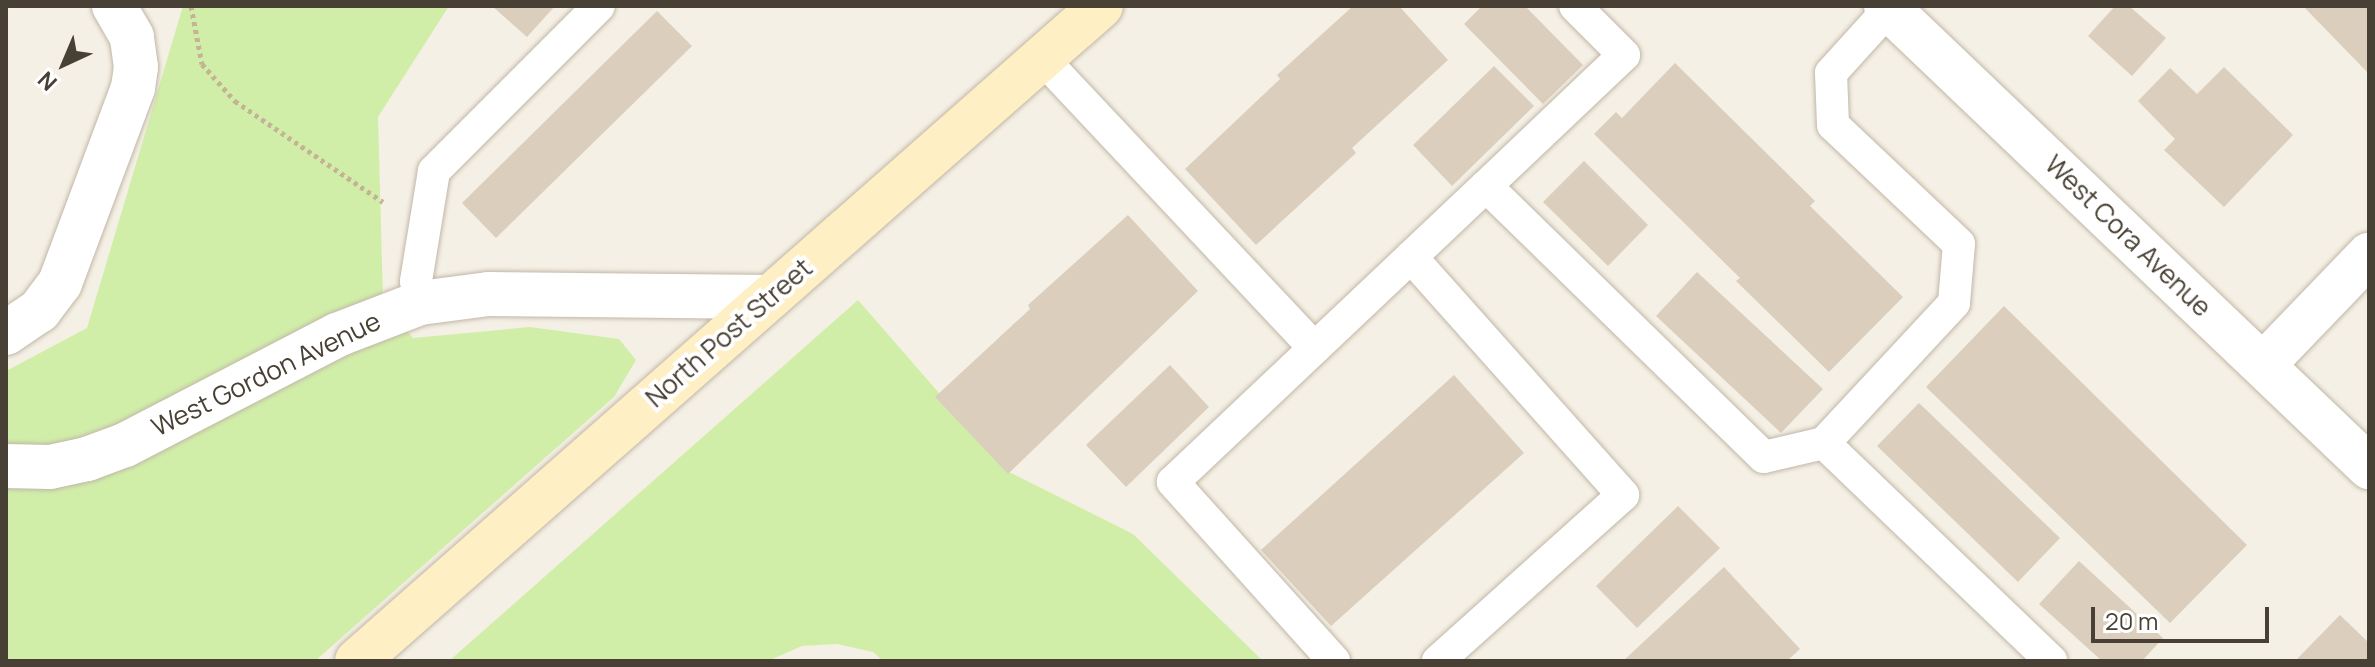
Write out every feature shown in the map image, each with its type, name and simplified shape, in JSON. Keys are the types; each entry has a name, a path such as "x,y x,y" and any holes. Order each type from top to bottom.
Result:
{"street":[{"path":"6,333 39,311 60,283 133,88 136,67 132,37 114,6"},
{"name":"North Post Street","path":"357,661 1101,6"},
{"name":"West Cora Avenue","path":"1888,7 2369,467"},
{"path":"2263,365 2369,255"},
{"name":"West Gordon Avenue","path":"6,466 50,467 87,459 125,445 337,335 420,303 488,294 770,297"}],"lane":[{"path":"420,303 416,281 434,171 599,6"},
{"path":"1334,661 1173,482 1624,55 1575,6"},
{"path":"1486,186 1764,457 1824,443 1954,303 1959,244 1833,125 1831,73 1888,7"},
{"path":"1042,58 1314,348"},
{"path":"1411,257 1623,495 1438,661"},
{"path":"1824,443 2051,661"}],"path":[{"path":"191,6 202,64 235,101 423,229"}],"green space":[{"path":"183,6 449,6 378,117 383,300 413,338 530,327 619,339 636,360 614,397 315,661 6,661 6,371 87,328"},
{"path":"858,300 1007,471 1133,534 1263,661 883,661 873,652 837,644 802,646 768,661 449,661"}],"building":[{"path":"492,6 555,6 527,37"},
{"path":"1353,6 1399,6 1448,60 1352,148 1356,153 1256,245 1185,169 1280,79 1277,75"},
{"path":"1482,6 1525,6 1583,65 1543,104 1464,24"},
{"path":"2115,6 2129,6 2166,38 2132,76 2088,36"},
{"path":"2303,6 2369,6 2369,74"},
{"path":"657,11 692,46 496,238 462,203"},
{"path":"1675,63 1815,201 1810,206 1903,297 1829,372 1736,281 1740,278 1594,134 1616,112 1622,118"},
{"path":"1494,66 1534,106 1452,186 1413,145"},
{"path":"2224,67 2293,135 2224,207 2164,150 2175,139 2138,101 2170,68 2197,94"},
{"path":"1584,161 1648,225 1608,266 1543,202"},
{"path":"1128,215 1198,291 1008,474 935,397 1030,309 1028,305"},
{"path":"1697,272 1823,389 1781,433 1656,316"},
{"path":"2004,306 2247,545 2170,623 1926,387"},
{"path":"1170,365 1209,407 1126,487 1086,445"},
{"path":"1454,375 1524,453 1331,626 1261,550"},
{"path":"1919,403 2060,538 2018,582 1877,446"},
{"path":"1678,506 1720,548 1637,628 1596,586"},
{"path":"2079,561 2163,638 2142,661 2102,661 2039,604"},
{"path":"1724,567 1800,649 1787,661 1623,661"},
{"path":"2340,615 2369,643 2369,661 2295,661"}]}
